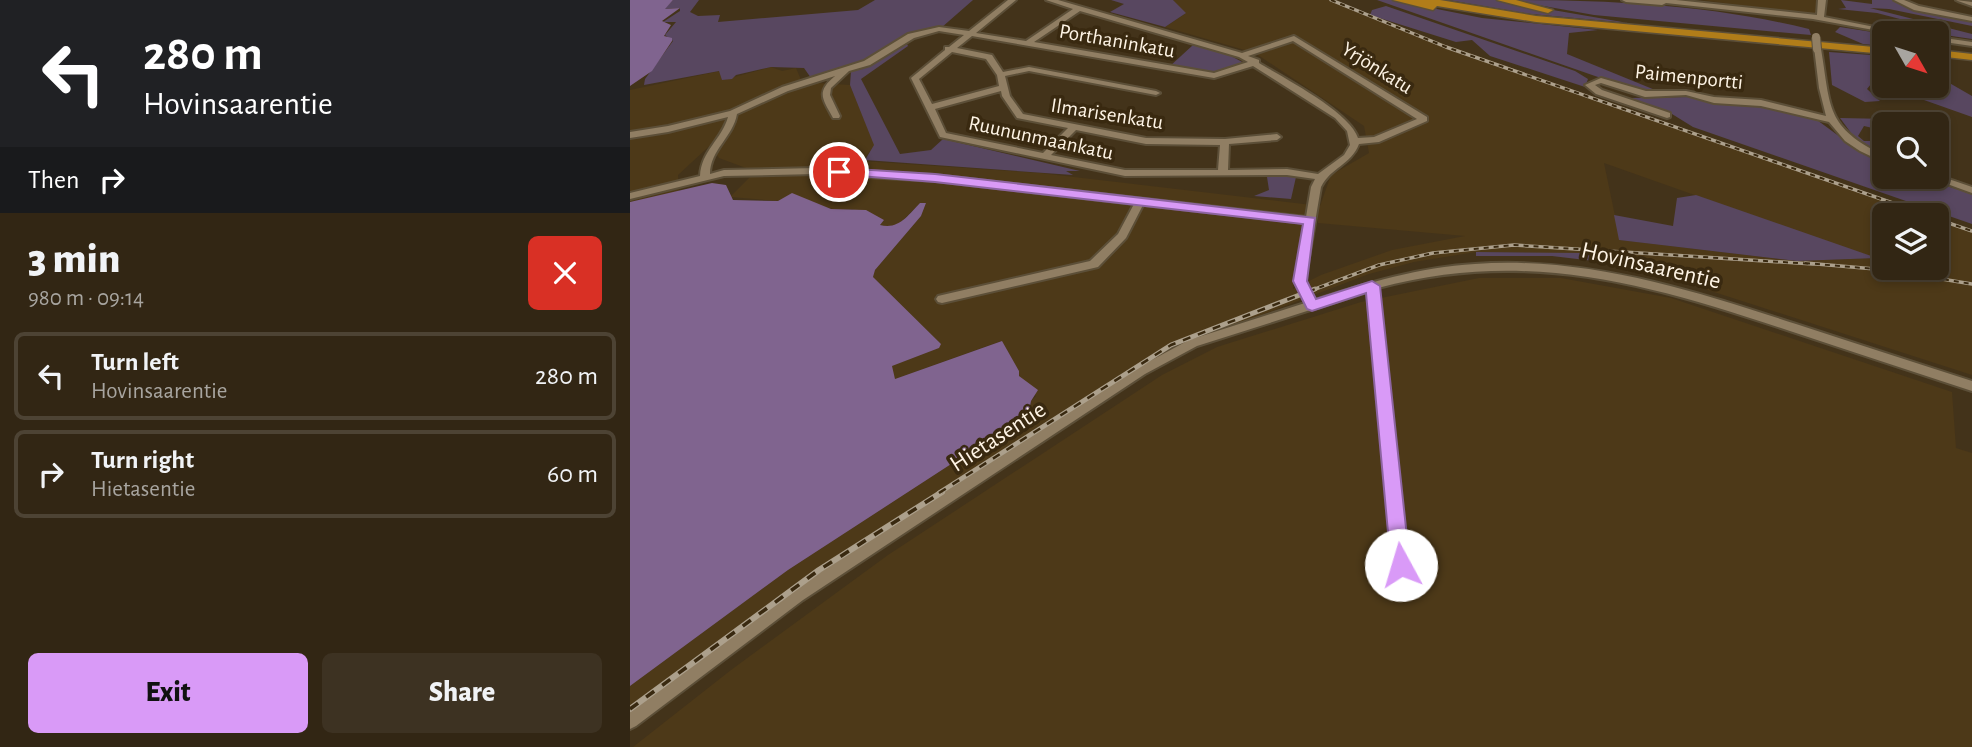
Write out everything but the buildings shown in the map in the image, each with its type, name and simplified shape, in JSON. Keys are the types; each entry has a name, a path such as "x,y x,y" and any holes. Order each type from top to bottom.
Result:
{"highway":[{"path":"1398,0 1497,17 1872,48"},
{"path":"1422,0 1507,16 1583,24"},
{"path":"1435,0 1536,16 1743,34"},
{"path":"1502,0 1596,17 1872,48"},
{"path":"1950,56 1972,58"}],"street":[{"name":"Ruununmaankatu","path":"1012,0 915,78 940,131 948,137 1125,173 1287,172 1318,182"},
{"path":"1051,0 1242,55 1347,124 1355,141 1347,157 1318,182 1300,281 1312,305"},
{"path":"1626,0 1726,10 1814,25"},
{"path":"1657,0 1814,25 1872,29"},
{"path":"1820,0 1814,25 1829,118 1852,142 1872,153"},
{"path":"1898,0 1917,8 1972,19"},
{"path":"1960,0 1972,4"},
{"path":"1028,43 1079,8"},
{"name":"Porthaninkatu","path":"875,58 904,38 939,29 1213,76 1256,62"},
{"name":"Yrjönkatu","path":"1242,55 1294,38 1424,119 1376,140 1355,141"},
{"path":"1950,40 1972,44"},
{"path":"948,49 989,57 1001,75 1029,69 1156,93"},
{"path":"630,135 733,113 785,89 875,58"},
{"path":"836,116 826,95 827,87 848,69"},
{"name":"Ilmarisenkatu","path":"1001,75 1006,96 1016,114 1146,141 1225,142 1277,137"},
{"name":"Paimenportti","path":"1667,115 1598,92 1589,85 1601,80 1645,94 1683,92 1714,100 1761,103 1829,118"},
{"path":"929,108 1005,87"},
{"path":"705,176 704,161 731,122 733,113"},
{"path":"1044,157 1074,127"},
{"path":"1223,172 1225,142"},
{"path":"630,196 705,176 753,170 884,173 1311,221"},
{"path":"1949,182 1972,190"},
{"path":"942,299 1094,264 1122,236 1140,202"},
{"name":"Hovinsaarentie","path":"1312,305 1372,286 1476,267 1550,267 1606,274 1711,300 1972,386"},
{"path":"1372,286 1401,565"},
{"name":"Hietasentie","path":"630,720 797,595 1140,371 1193,343 1312,305"}],"shaded area":[{"path":"630,0 673,0 665,9 680,8 662,21 671,25 664,36 672,38 672,41 652,71 630,86"},
{"path":"673,0 699,0 690,12 698,16 720,15 718,22 858,10 875,0 973,0 941,28 905,36 869,59 811,78 804,68 771,67 736,75 732,79 722,80 719,71 644,85 645,79 673,41 665,35 676,22 663,22 680,11 680,8 664,9"},
{"path":"1111,0 1173,0 1186,13 1165,27 1110,12 1124,4"},
{"path":"1174,0 1332,0 1421,36 1896,203 1872,203 1872,257 1604,163 1620,240 1797,261 1872,258 1872,280 1949,280 1949,222 1972,230 1972,375 1686,283 1629,268 1602,254 1476,252 1414,262 1369,274 1167,351 630,716 630,686 788,570 1002,431 1005,425 1015,422 1029,411 1031,401 1036,396 1018,376 1019,371 1001,341 895,379 891,366 939,348 873,277 875,270 921,216 926,203 920,203 900,223 889,227 880,225 883,220 852,209 839,210 784,199 778,201 730,197 754,173 884,175 1304,223 1293,289 1321,275 1392,250 1465,236 1318,223 1318,219 886,170 746,168 719,158 716,154 718,138 678,175 679,192 630,202 630,90 720,71 723,80 771,67 782,71 796,68 802,82 850,85 875,145 862,161 1040,173 1320,206 1331,175 1369,153 1364,126 1255,53 1165,27 1185,14 1174,4"},
{"path":"1377,0 1392,0 1482,18 1598,30 1569,33 1567,54 1660,92 1644,92"},
{"path":"1448,0 1496,0 1628,23 1531,14"},
{"path":"1510,0 1585,1 1698,9 1809,29 1811,35 1594,15"},
{"path":"1701,0 1825,0 1826,2 1821,15"},
{"path":"1841,0 1872,4 1872,0 1896,0 1972,20 1972,26 1889,9 1870,8 1921,21 1838,9 1846,8"},
{"path":"1386,6 1575,71 1588,79 1585,87 1490,56 1472,40 1456,42 1370,15 1372,10"},
{"path":"1840,27 1872,32 1872,45 1863,44 1835,32"},
{"path":"1950,28 1972,34 1972,39 1950,36"},
{"path":"905,40 908,46 861,79 900,154 931,150 943,139 1080,171 1066,171 1073,175 865,160 874,145 850,85 851,71 876,61"},
{"path":"1193,45 1231,56 1246,64 1220,74 1169,67"},
{"path":"1829,52 1872,55 1872,84 1867,89 1872,94 1872,98 1880,101 1865,102 1832,85"},
{"path":"1950,83 1972,96 1972,117 1918,98 1950,98"},
{"path":"1689,97 1713,103 1773,108 1817,120 1872,158 1872,189 1949,189 1949,187 1972,194 1972,224 1949,216 1949,203 1912,203 1693,127 1672,114 1630,98"},
{"path":"1840,118 1872,119 1872,128 1864,126 1858,136 1864,141 1872,141 1872,148 1854,137"},
{"path":"1267,177 1296,177 1291,199 1254,196 1269,190"},
{"path":"712,183 726,185 733,200 778,201 792,193 831,209 866,210 884,220 880,225 887,226 907,217 920,203 926,203 921,216 875,270 873,277 941,344 939,348 892,366 895,379 1002,341 1019,371 1019,376 1038,390 1031,401 1029,411 1006,425 1002,431 788,570 630,686 630,202"},
{"path":"1696,195 1872,258 1797,261 1619,240 1614,215 1673,226 1677,198"},
{"path":"1476,252 1585,253 1680,272 1678,281 1594,261 1552,256 1476,256"},
{"path":"1479,278 1561,278 1671,298 1952,392 1956,448 1972,453 1972,747 633,747 731,670 888,555 1162,375 1217,347 1361,302"}],"railway":[{"path":"1331,0 1446,47 1893,203"},
{"path":"1949,223 1972,231"},
{"path":"1310,291 1379,265 1433,253 1514,245 1813,264"},
{"path":"1805,263 1887,270 1972,284"},
{"path":"939,493 1171,345 1315,289"},
{"path":"630,709 819,570 942,492"}],"route":[{"path":"839,172 935,178 1311,221 1300,285 1312,305 1372,286 1401,565"}]}
